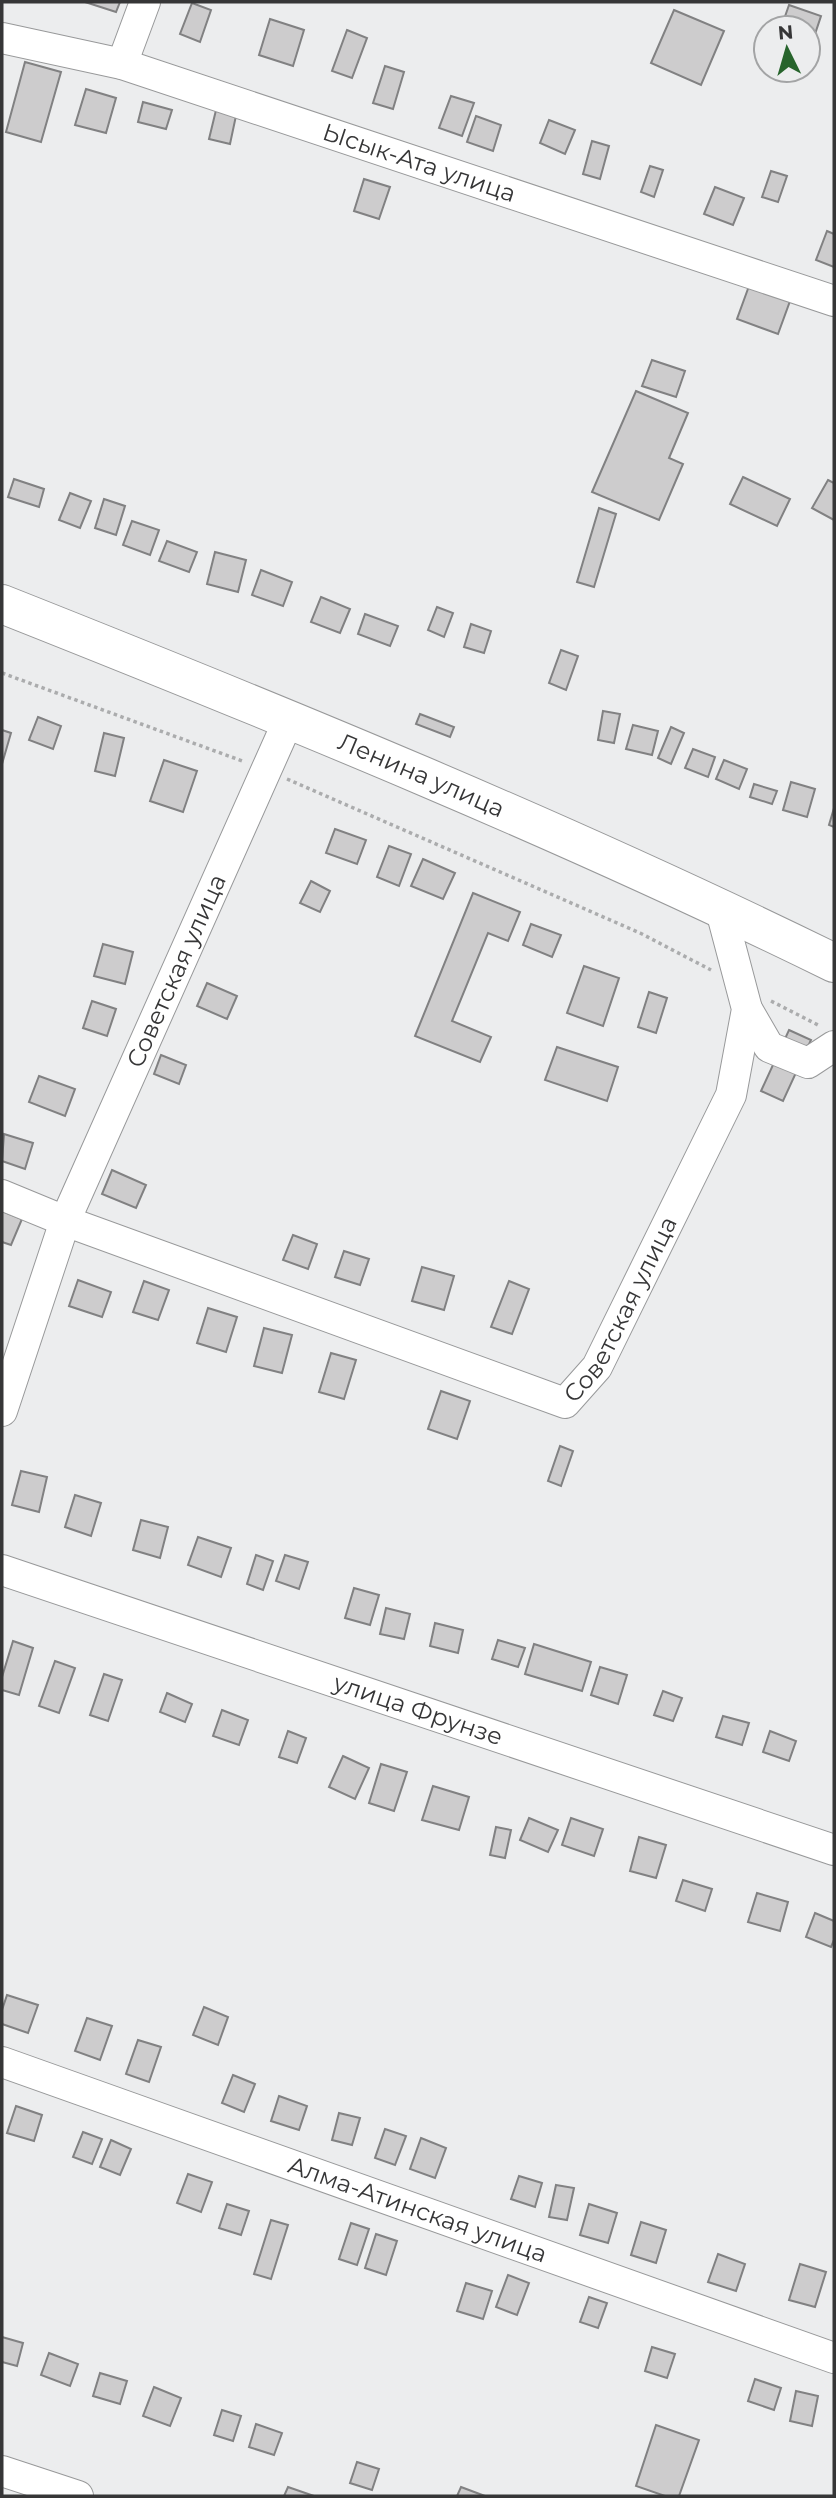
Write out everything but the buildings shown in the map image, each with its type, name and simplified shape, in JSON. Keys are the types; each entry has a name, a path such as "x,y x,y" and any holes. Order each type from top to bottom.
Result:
{"main road":[{"name":"Ленина улица","path":"2,604 289,719 720,907 834,963"}],"street":[{"path":"122,64 145,2"},
{"name":"Ысык-Ата улица","path":"2,38 122,64 834,301"},
{"name":"Советская улица","path":"2,1411 65,1221 289,719"},
{"name":"Советская улица","path":"2,1195 65,1221 565,1403 597,1367 730,1095 743,997 720,907"},
{"path":"743,997 769,1047 808,1063 828,1037"},
{"name":"улица Фрунзе","path":"2,1570 834,1850"},
{"name":"Алма-Атинская улица","path":"2,2062 834,2358"},
{"path":"2,2471 78,2496"}],"path":[{"path":"2,673 267,770 640,933 743,997 828,1037"}]}
